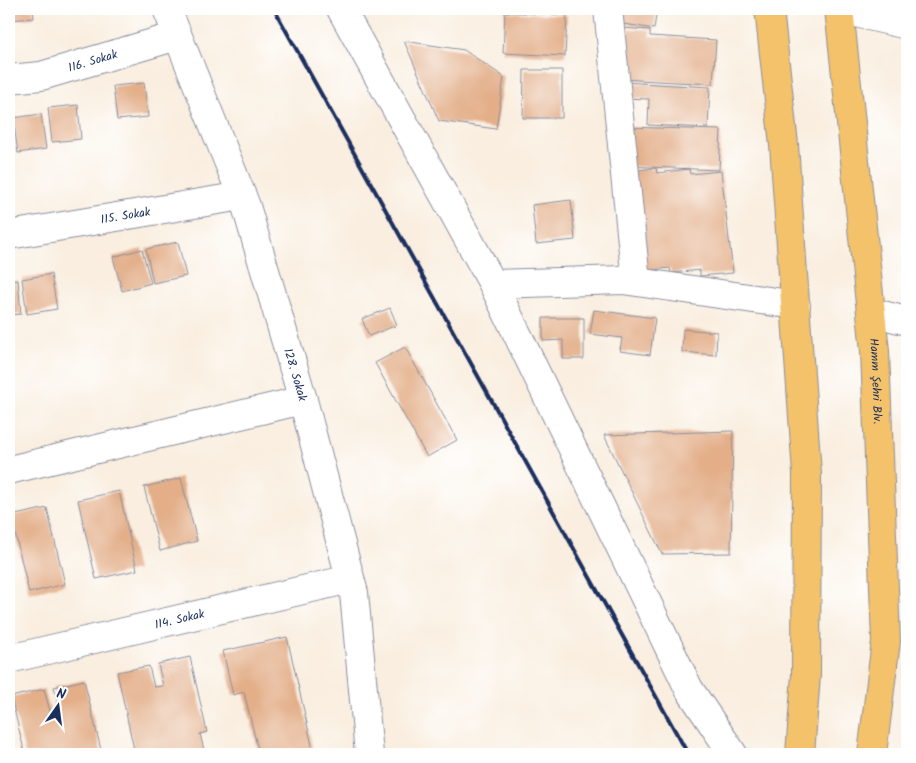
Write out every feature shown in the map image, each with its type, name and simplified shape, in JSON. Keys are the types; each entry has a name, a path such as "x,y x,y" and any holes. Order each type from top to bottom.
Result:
{"main road":[{"path":"769,9 784,145 807,474 806,674 800,754"},
{"name":"Hamm Şehri Blv.","path":"839,9 875,351 886,641 872,754"}],"street":[{"name":"128. Sokak","path":"167,9 242,196 303,400 354,594 369,754"},
{"path":"341,9 493,284 689,689 733,754"},
{"path":"608,9 636,282"},
{"path":"839,9 907,25"},
{"name":"116. Sokak","path":"9,79 41,76 177,36"},
{"name":"115. Sokak","path":"9,236 242,196"},
{"path":"493,284 636,282 796,305"},
{"path":"871,312 907,321"},
{"path":"9,470 303,400"},
{"name":"114. Sokak","path":"9,659 350,579"}],"building":[{"path":"9,9 33,9 34,18 9,20"},
{"path":"620,9 657,9 654,29 618,23"},
{"path":"505,12 567,15 565,56 503,53"},
{"path":"621,28 650,30 650,36 716,40 713,84 619,79"},
{"path":"404,41 464,50 504,77 496,129 439,121"},
{"path":"524,70 562,70 562,118 523,118"},
{"path":"622,82 710,87 708,128 648,125 649,99 621,98"},
{"path":"144,83 148,117 117,120 113,86"},
{"path":"78,105 81,139 52,142 48,108"},
{"path":"41,114 46,149 18,153 13,118"},
{"path":"9,126 13,158 9,158"},
{"path":"626,127 721,130 719,170 625,166"},
{"path":"656,168 657,173 689,169 690,174 721,171 733,273 700,276 700,270 671,273 670,268 640,271 629,171"},
{"path":"571,200 575,240 536,244 532,205"},
{"path":"178,242 186,276 153,283 146,249"},
{"path":"142,249 151,283 122,291 113,257"},
{"path":"51,274 57,309 27,314 22,279"},
{"path":"18,280 21,314 9,315 9,281"},
{"path":"390,308 397,325 369,336 362,319"},
{"path":"594,310 655,318 650,355 620,351 622,338 590,334"},
{"path":"543,318 584,318 584,359 563,359 563,340 543,341"},
{"path":"683,329 717,332 716,355 682,352"},
{"path":"405,347 457,440 427,457 375,363"},
{"path":"733,431 731,553 662,554 604,435"},
{"path":"181,478 197,541 160,551 144,487"},
{"path":"119,491 137,570 96,579 78,500"},
{"path":"47,508 65,584 29,593 11,516"},
{"path":"287,637 314,754 259,754 244,692 233,695 223,651"},
{"path":"190,657 207,732 200,734 205,754 135,754 117,672 149,666 154,687 163,686 158,664"},
{"path":"84,680 102,754 25,754 11,697 44,689 50,711 59,709 54,687"}],"railway":[{"path":"274,9 688,754"}]}
